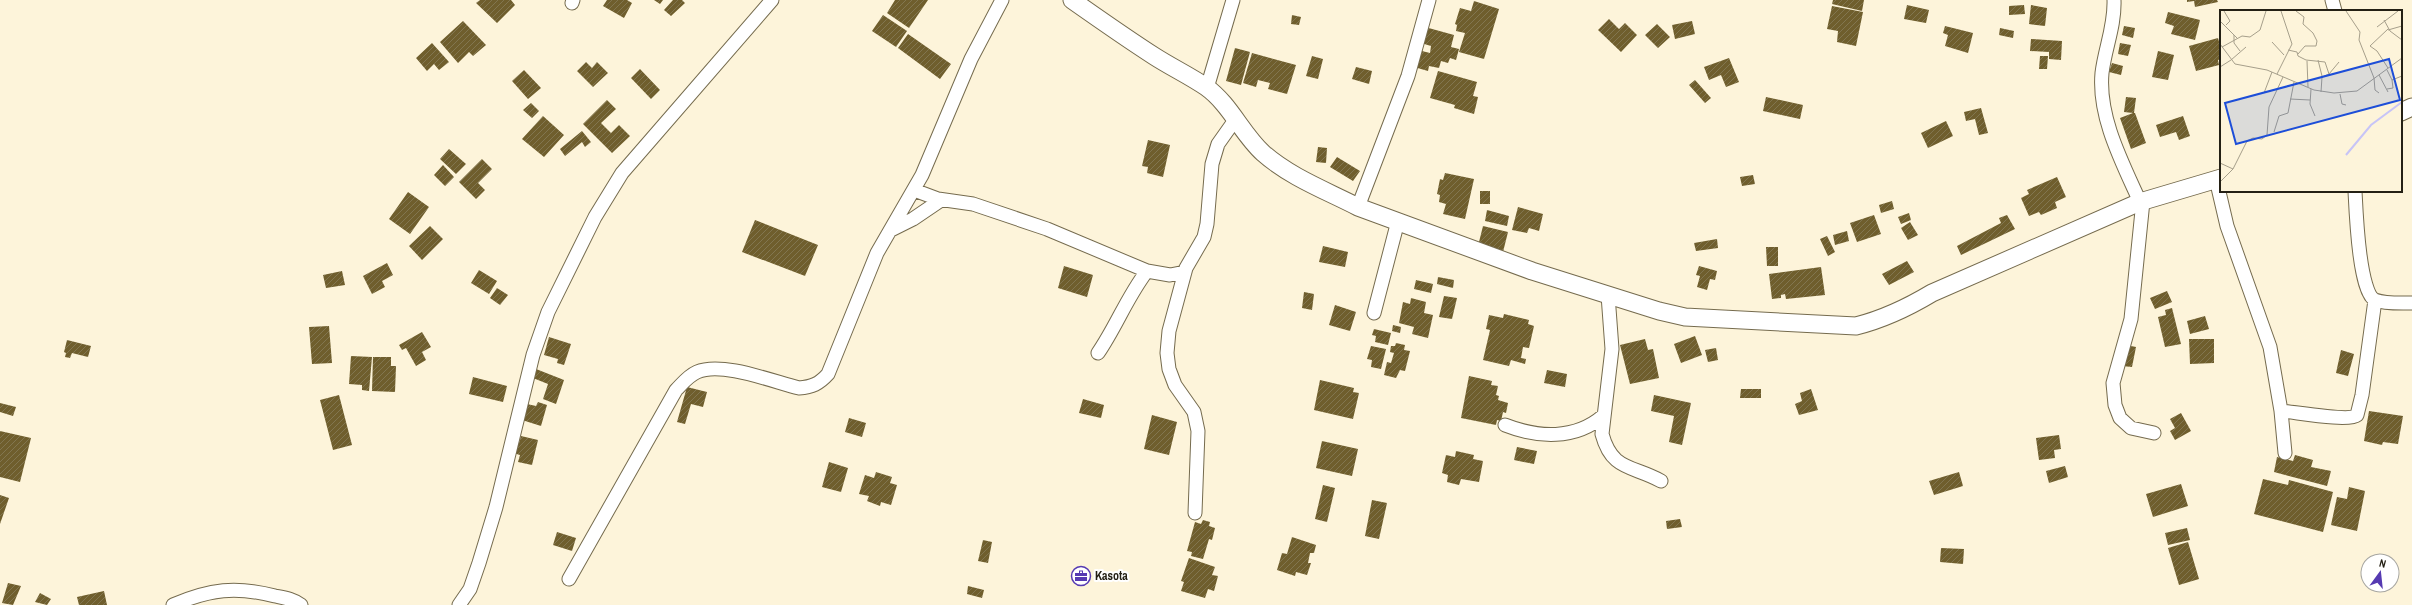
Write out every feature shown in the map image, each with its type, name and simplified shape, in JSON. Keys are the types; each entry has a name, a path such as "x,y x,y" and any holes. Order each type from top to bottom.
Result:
{"street":[{"path":"459,605 470,589 496,507 533,356 546,319 595,217 622,173 772,0"},
{"path":"569,579 676,390 688,376 699,371 726,369 799,388 811,387 820,382 828,374 877,253 922,175 972,59 1002,0"},
{"path":"1072,0 1155,57 1207,88 1223,103 1248,137 1264,154 1291,172 1358,207 1525,268 1659,311 1685,316 1856,326 1903,311 1932,293 2141,201 2219,178"},
{"path":"1207,88 1233,0"},
{"path":"1358,207 1408,76 1429,0"},
{"path":"2114,0 2111,34 2104,60 2101,91 2105,112 2122,163 2141,201 2131,318 2113,383 2115,406 2120,418 2131,428 2154,434"},
{"path":"2332,0 2335,10"},
{"path":"2402,112 2412,107"},
{"path":"1195,512 1198,431 1194,412 1175,385 1171,374 1167,352 1169,331 1185,272 1204,237 1207,224 1212,164 1218,144 1235,120"},
{"path":"914,190 941,200 973,204 994,211 1082,242 1111,257 1146,271 1170,275 1185,272"},
{"path":"2221,192 2227,226 2270,347 2281,412 2285,452"},
{"path":"2355,192 2361,264 2367,292 2375,300 2412,304"},
{"path":"891,230 913,219 941,200"},
{"path":"1374,313 1398,221"},
{"path":"1098,353 1107,340 1128,298 1146,271"},
{"path":"1608,295 1612,349 1602,434 1612,458 1661,481"},
{"path":"2281,412 2341,418 2352,418 2357,415 2362,395 2375,300"},
{"path":"1505,425 1546,436 1583,429 1603,416"},
{"path":"173,605 194,596 233,589 255,590 295,600 301,605"}],"building":[{"path":"480,0 511,0 515,5 497,23 476,3"},
{"path":"607,0 627,0 632,3 624,18 603,6"},
{"path":"654,0 663,0 660,4"},
{"path":"673,0 682,0 685,3 671,16 664,10"},
{"path":"895,0 928,0 909,28 887,13"},
{"path":"1833,0 1864,0 1862,11 1832,4"},
{"path":"2187,0 2217,0 2218,2 2195,7 2194,1 2187,2"},
{"path":"1474,1 1499,9 1484,59 1459,52 1465,33 1456,31 1457,25 1455,24 1460,8 1471,11"},
{"path":"1907,5 1929,10 1926,23 1904,19"},
{"path":"2024,5 2025,14 2009,15 2009,6"},
{"path":"2031,5 2047,8 2045,26 2029,24"},
{"path":"1832,6 1863,12 1856,46 1837,42 1838,31 1827,29"},
{"path":"2168,12 2200,20 2195,40 2171,34 2174,26 2165,23"},
{"path":"883,15 907,31 896,47 872,31"},
{"path":"1292,15 1301,17 1299,25 1291,24"},
{"path":"1609,19 1619,29 1625,23 1637,35 1621,52 1598,30"},
{"path":"463,21 486,45 473,56 469,52 458,63 440,42"},
{"path":"1692,21 1695,34 1675,39 1672,25"},
{"path":"1657,24 1670,37 1658,48 1645,35"},
{"path":"1945,26 1973,33 1968,53 1945,46 1948,35 1943,33"},
{"path":"2124,26 2135,28 2133,38 2122,35"},
{"path":"1425,27 1454,35 1451,47 1459,49 1456,60 1450,58 1448,63 1441,61 1439,68 1429,66 1428,71 1414,67 1418,50 1430,53 1431,46 1421,43"},
{"path":"2000,28 2014,31 2013,38 1999,35"},
{"path":"908,34 951,64 940,79 898,48"},
{"path":"2218,38 2220,45 2220,59 2218,60 2219,65 2196,71 2189,46"},
{"path":"2031,39 2062,41 2061,60 2049,59 2049,52 2030,51"},
{"path":"432,43 449,62 439,70 434,64 427,71 416,58"},
{"path":"2120,43 2131,45 2128,56 2118,54"},
{"path":"1235,48 1250,52 1241,85 1226,81"},
{"path":"2158,51 2174,55 2168,80 2152,77"},
{"path":"1252,53 1296,65 1287,94 1268,89 1270,83 1258,80 1256,87 1243,83"},
{"path":"1312,56 1323,59 1318,79 1306,76"},
{"path":"2040,56 2048,56 2047,69 2039,69"},
{"path":"1729,58 1739,82 1726,87 1721,75 1709,80 1704,67"},
{"path":"586,62 592,68 597,62 608,73 593,87 577,71"},
{"path":"2112,63 2123,66 2121,75 2109,72"},
{"path":"1356,67 1372,71 1369,84 1352,79"},
{"path":"640,69 660,90 651,99 631,78"},
{"path":"524,70 541,88 528,99 512,81"},
{"path":"1438,71 1477,82 1473,96 1478,97 1474,114 1454,108 1455,105 1430,98"},
{"path":"1695,80 1711,98 1705,103 1689,85"},
{"path":"1766,97 1803,105 1800,119 1763,111"},
{"path":"2126,97 2136,98 2134,113 2146,143 2131,149 2120,118 2133,113 2124,112"},
{"path":"607,100 616,109 601,123 611,133 619,125 630,136 612,153 583,124"},
{"path":"531,103 539,111 532,118 523,110"},
{"path":"1981,108 1988,133 1979,135 1975,119 1966,121 1964,112"},
{"path":"543,116 564,135 544,157 522,139"},
{"path":"2183,116 2190,136 2179,140 2176,132 2160,137 2156,125"},
{"path":"1946,121 1953,136 1928,148 1921,133"},
{"path":"582,131 591,142 585,147 582,142 565,156 560,149"},
{"path":"1148,140 1170,145 1163,177 1147,173 1148,167 1142,166"},
{"path":"1318,147 1327,148 1326,163 1316,162"},
{"path":"449,149 466,164 456,174 440,159"},
{"path":"1337,157 1360,171 1353,181 1330,167"},
{"path":"482,159 492,169 478,183 485,190 476,199 459,182"},
{"path":"443,165 454,177 445,186 434,175"},
{"path":"1445,173 1474,179 1465,219 1443,214 1446,204 1439,202 1440,195 1437,194 1440,179 1443,180"},
{"path":"1753,175 1755,184 1742,186 1740,177"},
{"path":"2057,177 2066,197 2055,202 2057,208 2041,215 2039,212 2029,216 2021,198 2029,194 2027,190"},
{"path":"1480,191 1490,191 1490,204 1480,204"},
{"path":"408,192 429,207 410,234 389,219"},
{"path":"1892,201 1894,209 1881,213 1879,205"},
{"path":"1518,207 1543,214 1539,231 1529,228 1527,233 1512,230"},
{"path":"1487,210 1509,216 1507,226 1485,221"},
{"path":"1909,213 1911,220 1901,224 1898,217"},
{"path":"1874,215 1881,234 1857,242 1850,223"},
{"path":"2007,215 2015,229 1961,255 1957,246 2001,223 1999,218"},
{"path":"755,220 818,245 805,276 742,252"},
{"path":"1910,222 1918,235 1908,240 1901,228"},
{"path":"430,226 443,239 422,260 409,246"},
{"path":"1483,226 1508,232 1503,252 1481,246 1482,243 1479,242"},
{"path":"1847,231 1849,241 1835,245 1833,235"},
{"path":"1827,236 1835,252 1828,256 1820,239"},
{"path":"1717,239 1718,248 1696,251 1694,243"},
{"path":"1323,246 1348,252 1345,267 1319,262"},
{"path":"1766,247 1778,247 1778,266 1767,266"},
{"path":"1907,261 1914,272 1889,285 1882,274"},
{"path":"387,263 393,275 382,281 385,287 372,294 363,276"},
{"path":"1064,266 1093,275 1087,297 1058,288"},
{"path":"1699,266 1717,271 1715,280 1710,279 1707,290 1697,287 1700,276 1696,275"},
{"path":"1821,267 1825,295 1786,299 1785,294 1781,295 1781,298 1772,299 1769,274"},
{"path":"479,270 497,281 489,294 471,283"},
{"path":"342,271 345,285 326,288 323,275"},
{"path":"1438,277 1454,280 1453,288 1437,284"},
{"path":"1416,280 1433,284 1431,293 1414,289"},
{"path":"497,288 508,295 500,305 490,298"},
{"path":"2167,291 2172,302 2155,309 2150,298"},
{"path":"1304,292 1314,294 1312,310 1302,308"},
{"path":"1444,296 1457,298 1452,319 1439,317"},
{"path":"1411,298 1426,302 1424,313 1433,315 1428,338 1412,334 1414,327 1399,323 1403,302 1410,304"},
{"path":"1335,305 1356,312 1350,331 1329,325"},
{"path":"2172,308 2181,344 2165,347 2158,317 2166,315 2165,310"},
{"path":"1504,314 1529,320 1528,324 1534,326 1529,348 1523,347 1521,358 1526,359 1525,364 1511,360 1509,366 1483,360 1490,330 1486,329 1489,315 1503,318"},
{"path":"2205,316 2209,329 2190,334 2187,321"},
{"path":"1393,325 1401,327 1400,333 1392,331"},
{"path":"329,326 332,363 312,364 309,327"},
{"path":"1374,329 1391,333 1388,345 1375,342 1376,336 1372,335"},
{"path":"422,332 431,347 422,352 426,360 416,366 406,348 402,350 399,345"},
{"path":"1695,336 1702,355 1681,363 1674,344"},
{"path":"549,337 571,344 564,365 557,363 558,359 544,355"},
{"path":"1645,339 1648,350 1653,349 1659,378 1630,384 1620,345"},
{"path":"2189,339 2214,339 2214,363 2190,364"},
{"path":"67,340 91,346 88,357 72,353 70,358 65,357 66,353 64,352"},
{"path":"1396,343 1405,345 1404,350 1410,351 1405,371 1400,370 1396,378 1384,375 1387,362 1391,363 1394,353 1390,352 1391,346 1395,346"},
{"path":"2126,345 2136,347 2132,367 2122,366"},
{"path":"1371,346 1386,349 1381,369 1371,367 1372,360 1367,359"},
{"path":"1716,348 1718,360 1708,362 1705,350"},
{"path":"2341,350 2354,354 2348,376 2336,373"},
{"path":"351,356 372,357 369,391 362,390 362,385 349,384"},
{"path":"373,357 391,357 391,366 396,366 395,392 372,391"},
{"path":"536,369 564,380 556,404 543,399 548,384 533,378"},
{"path":"1547,370 1567,374 1565,387 1544,383"},
{"path":"1469,376 1492,381 1491,385 1498,386 1496,395 1499,396 1498,400 1508,403 1506,413 1503,412 1501,421 1497,420 1496,425 1461,418"},
{"path":"473,377 507,386 503,402 469,394"},
{"path":"1320,380 1354,388 1353,392 1359,393 1353,419 1314,410"},
{"path":"687,387 707,392 703,407 691,404 685,424 677,422"},
{"path":"1741,389 1761,389 1761,398 1740,398"},
{"path":"1811,389 1818,410 1799,415 1795,404 1802,401 1800,393"},
{"path":"339,395 352,445 333,450 320,400"},
{"path":"1654,395 1691,403 1682,445 1669,442 1674,416 1651,411"},
{"path":"1083,399 1104,405 1101,418 1079,413"},
{"path":"538,402 547,405 541,426 522,420 527,404 536,406"},
{"path":"0,403 16,407 13,416 0,412"},
{"path":"2369,411 2403,416 2398,444 2383,442 2382,445 2364,441"},
{"path":"2181,413 2191,431 2175,440 2170,431 2175,428 2170,419"},
{"path":"1152,415 1177,422 1169,455 1144,449"},
{"path":"849,418 866,423 862,437 845,432"},
{"path":"0,431 31,438 20,482 0,477"},
{"path":"2059,435 2061,449 2054,450 2055,458 2039,460 2036,438"},
{"path":"521,436 538,440 532,465 518,462 520,455 513,453 516,442 519,443"},
{"path":"1322,441 1358,449 1352,476 1316,468"},
{"path":"1517,447 1537,451 1534,464 1514,460"},
{"path":"1456,451 1474,455 1473,459 1483,461 1479,482 1461,479 1459,485 1447,482 1448,475 1442,473 1446,455 1455,457"},
{"path":"2295,455 2313,460 2311,467 2331,471 2327,486 2274,472 2277,457 2293,461"},
{"path":"829,462 848,468 841,492 822,487"},
{"path":"2065,466 2068,477 2049,483 2046,471"},
{"path":"876,472 892,477 890,483 897,485 891,505 881,502 880,506 867,501 869,496 859,494 865,475 874,478"},
{"path":"1959,472 1963,486 1934,495 1929,481"},
{"path":"2263,479 2288,485 2289,480 2333,492 2323,532 2254,514"},
{"path":"2181,484 2188,506 2153,517 2146,494"},
{"path":"1323,485 1335,488 1327,522 1315,519"},
{"path":"2349,487 2365,491 2357,531 2331,525 2337,497 2347,499"},
{"path":"0,495 9,498 0,524"},
{"path":"1372,500 1387,503 1379,539 1365,536"},
{"path":"1680,519 1682,527 1667,529 1666,521"},
{"path":"1203,520 1210,522 1209,526 1215,528 1212,540 1209,539 1203,559 1191,556 1192,552 1187,551 1195,522 1201,524"},
{"path":"2187,528 2190,540 2168,545 2165,533"},
{"path":"557,532 576,538 572,551 553,545"},
{"path":"1292,537 1316,545 1314,553 1310,553 1308,563 1311,563 1307,575 1296,572 1295,576 1277,570 1282,553 1287,554"},
{"path":"983,540 992,542 988,563 978,561"},
{"path":"2188,542 2199,579 2179,585 2168,548"},
{"path":"1941,548 1964,549 1963,564 1940,562"},
{"path":"1189,558 1215,567 1212,575 1218,576 1214,591 1208,589 1205,598 1181,591 1184,582 1181,581"},
{"path":"8,583 21,586 13,605 2,603"},
{"path":"968,586 984,590 982,598 967,594"},
{"path":"104,591 107,605 79,605 77,597"},
{"path":"40,593 51,599 47,605 35,602"}],"place":[{"name":"Kasota","path":"1081,576"}]}
